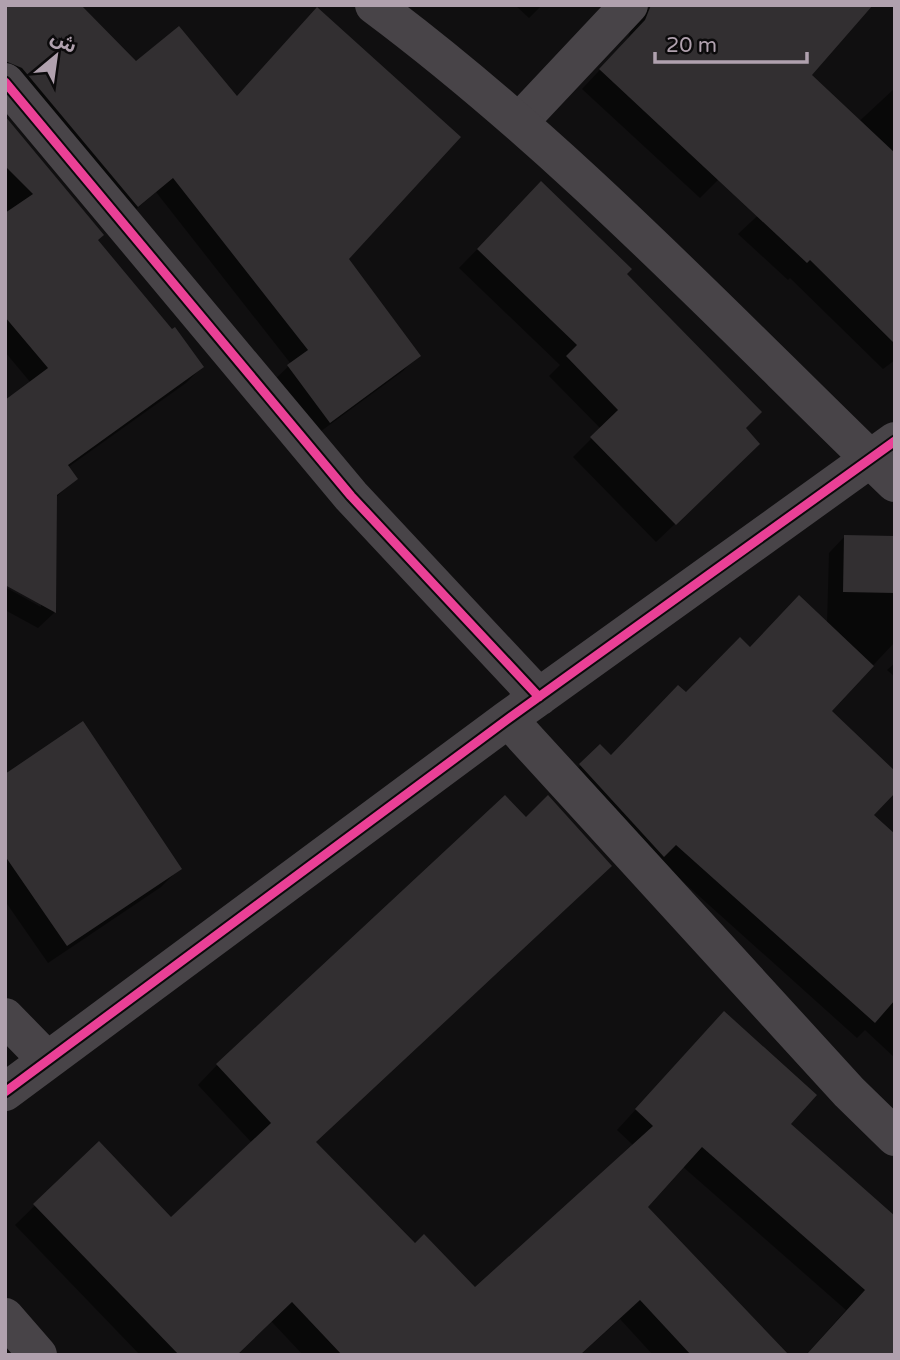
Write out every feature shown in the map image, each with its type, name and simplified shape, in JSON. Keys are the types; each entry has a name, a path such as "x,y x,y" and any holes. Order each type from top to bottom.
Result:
{"street":[{"path":"5,1092 508,719 887,461 519,122 447,60 374,5"},
{"path":"519,122 629,5"},
{"path":"5,82 351,496 539,697"},
{"path":"508,719 840,1082 895,1137"},
{"path":"5,1017 46,1059"},
{"path":"5,1317 38,1355"}],"building":[{"path":"5,5 81,5 136,61 179,26 237,96 317,7 461,137 349,259 421,356 330,423 287,365 308,350 173,178 138,207 22,68 5,61"},
{"path":"651,5 873,5 812,75 895,153 895,344 810,260 807,263 599,69 645,20"},
{"path":"5,116 104,235 98,240 172,329 175,327 204,367 68,465 78,479 57,495 56,613 5,585 5,400 48,368 5,317 5,213 33,194 5,166"},
{"path":"541,181 632,269 627,274 762,412 746,428 760,444 676,525 590,437 618,410 566,356 577,345 477,249"},
{"path":"844,535 895,536 895,593 843,592"},
{"path":"799,595 874,666 832,711 895,771 895,793 874,815 895,834 895,1000 875,1023 676,845 664,857 579,764 600,744 611,755 678,685 686,692 740,637 750,647"},
{"path":"83,721 182,869 67,946 5,856 5,774"},
{"path":"505,795 526,817 548,795 612,866 316,1142 415,1243 424,1234 475,1287 653,1126 635,1109 724,1011 817,1095 791,1124 895,1216 895,1355 806,1355 865,1290 702,1147 648,1207 789,1355 691,1355 640,1300 580,1355 342,1355 292,1302 237,1355 179,1355 33,1204 99,1141 171,1217 271,1123 216,1064"}],"cycle path":[{"path":"5,82 351,496 539,697"},
{"path":"5,1092 508,719 895,441"}]}
